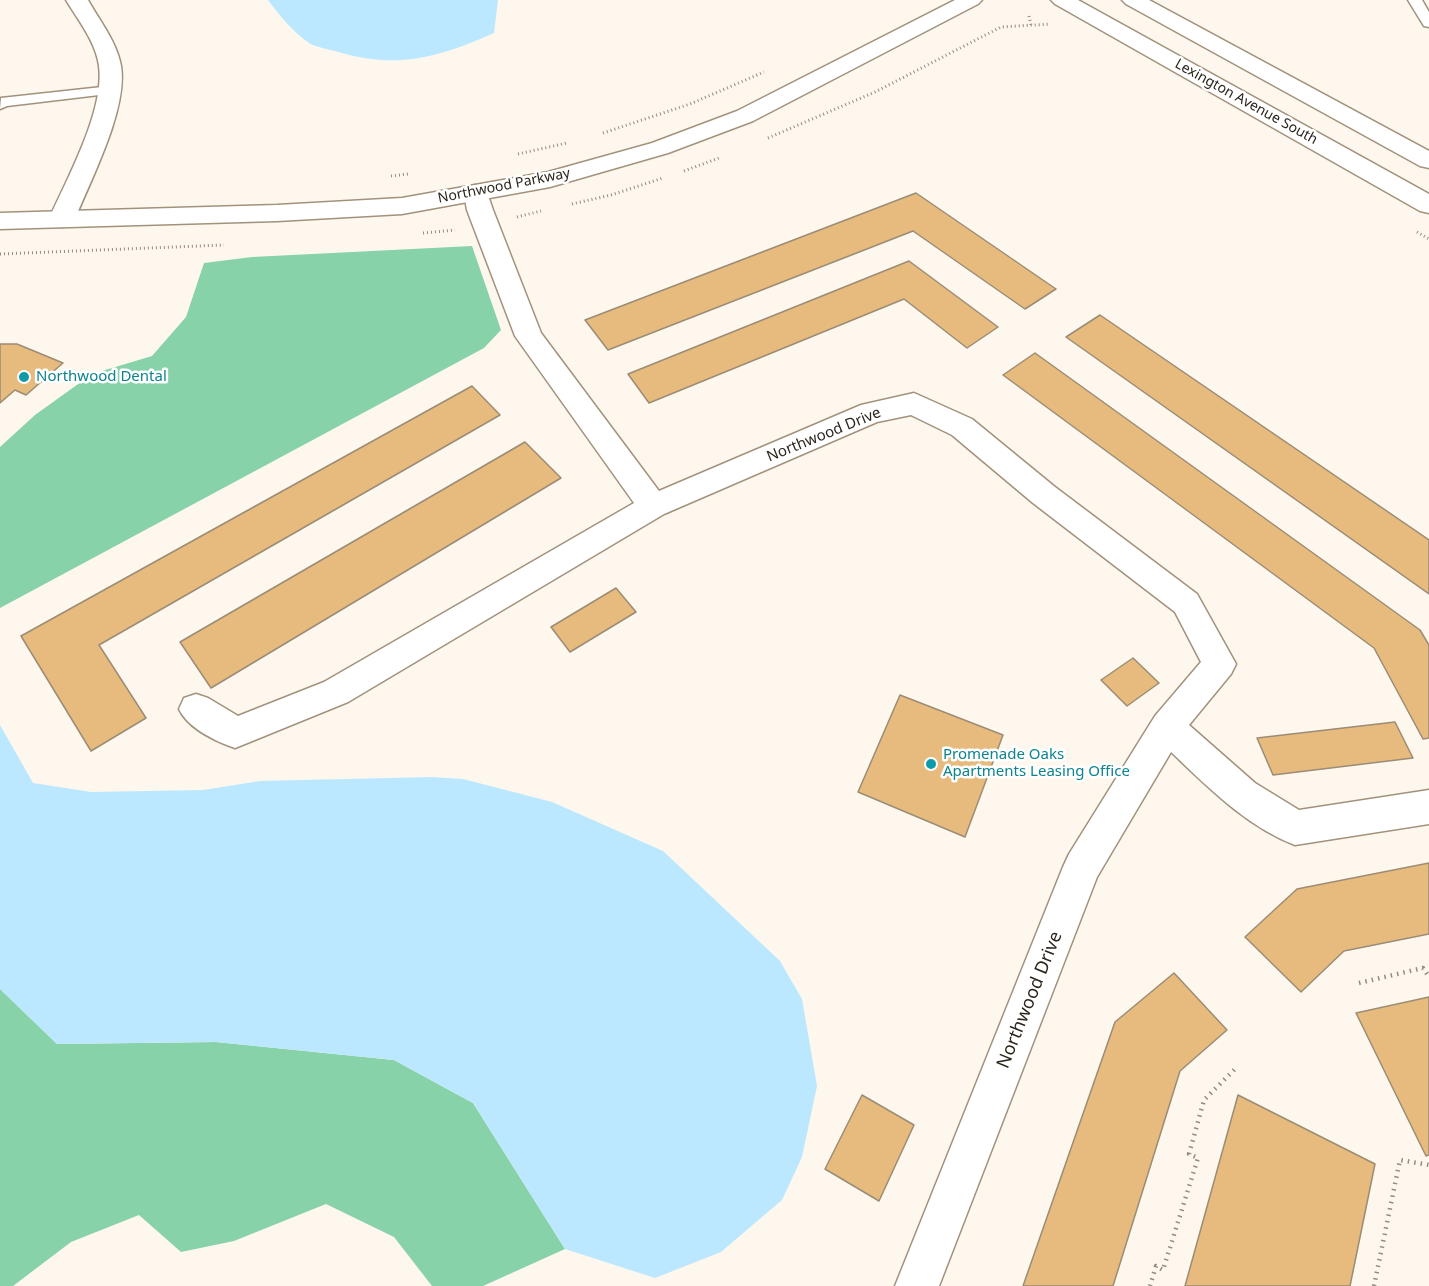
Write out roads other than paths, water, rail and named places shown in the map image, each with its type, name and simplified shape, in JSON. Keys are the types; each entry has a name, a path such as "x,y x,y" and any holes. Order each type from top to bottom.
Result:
{"street":[{"path":"62,219 106,109 111,90 110,64 77,0"},
{"name":"Northwood Parkway","path":"0,221 277,213 402,206 550,179 698,135 768,106 971,0"},
{"name":"Lexington Avenue South","path":"1062,0 1429,205"},
{"path":"1132,0 1429,161"},
{"path":"196,709 235,733 336,692 653,506 529,336 480,210 476,193"},
{"name":"Northwood Drive","path":"653,506 871,413 914,405 962,427 1044,495 1186,603 1219,664 1167,727 1082,867 917,1286"},
{"path":"1167,727 1242,795 1295,828 1429,807"}],"lane":[{"path":"1415,0 1429,23"},
{"path":"0,103 111,90"}],"water":[{"path":"268,0 498,0 494,33 435,55 378,60 357,57 312,44 292,29"},
{"path":"0,725 33,783 91,792 203,790 260,781 431,777 463,779 552,802 663,851 780,961 802,999 817,1086 802,1157 782,1200 721,1252 655,1278 565,1249 473,1103 394,1060 216,1042 57,1044 0,989"}],"place":[{"name":"Northwood Dental","path":"24,377"},
{"name":"Promenade Oaks Apartments Leasing Office","path":"931,764"}]}
